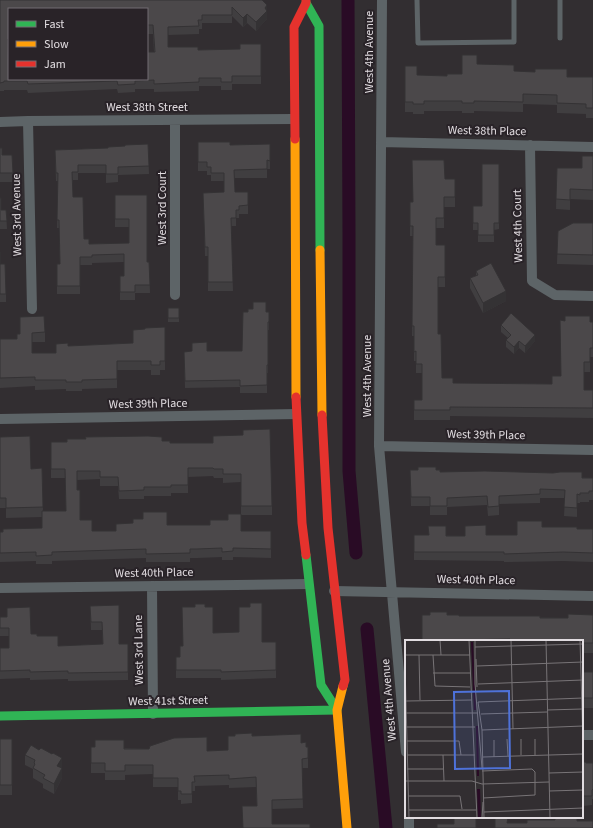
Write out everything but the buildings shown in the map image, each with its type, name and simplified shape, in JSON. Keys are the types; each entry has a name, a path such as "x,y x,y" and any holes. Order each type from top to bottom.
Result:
{"main road":[{"path":"306,1 294,27 296,414 302,523 321,685 337,710"},
{"path":"306,1 319,26 322,406 328,528 345,680 337,710 347,828"},
{"path":"294,119 307,123 312,128 320,142"},
{"name":"West 41st Street","path":"0,716 337,710"}],"street":[{"name":"West 4th Avenue","path":"382,0 379,446 405,721"},
{"name":"West 38th Street","path":"0,122 294,119"},
{"name":"West 3rd Court","path":"175,120 175,296"},
{"name":"West 3rd Avenue","path":"28,121 32,309"},
{"name":"West 38th Place","path":"381,142 593,147"},
{"name":"West 4th Court","path":"530,145 532,281 554,295 593,296"},
{"name":"West 39th Place","path":"0,419 296,414"},
{"name":"West 39th Place","path":"379,446 593,450"},
{"name":"West 40th Place","path":"0,588 308,584"},
{"name":"West 3rd Lane","path":"152,586 153,714"},
{"name":"West 40th Place","path":"334,591 593,596"},
{"path":"409,818 410,828"}],"lane":[{"path":"417,0 418,43 514,42 514,0"},
{"path":"560,0 560,38"}],"waterway":[{"path":"348,0 349,471 356,553"},
{"path":"367,629 386,828"}],"traffic: fast":[{"path":"306,3 319,26 320,250"},
{"path":"306,555 321,685 337,710"},
{"path":"0,716 337,710"}],"traffic: slow":[{"path":"295,139 296,397"},
{"path":"320,250 322,415"},
{"path":"343,686 337,710 347,828"}],"traffic: jam":[{"path":"295,139 294,27 306,3 306,0"},
{"path":"296,397 302,523 306,555"},
{"path":"322,415 328,528 345,680 343,686"}]}
